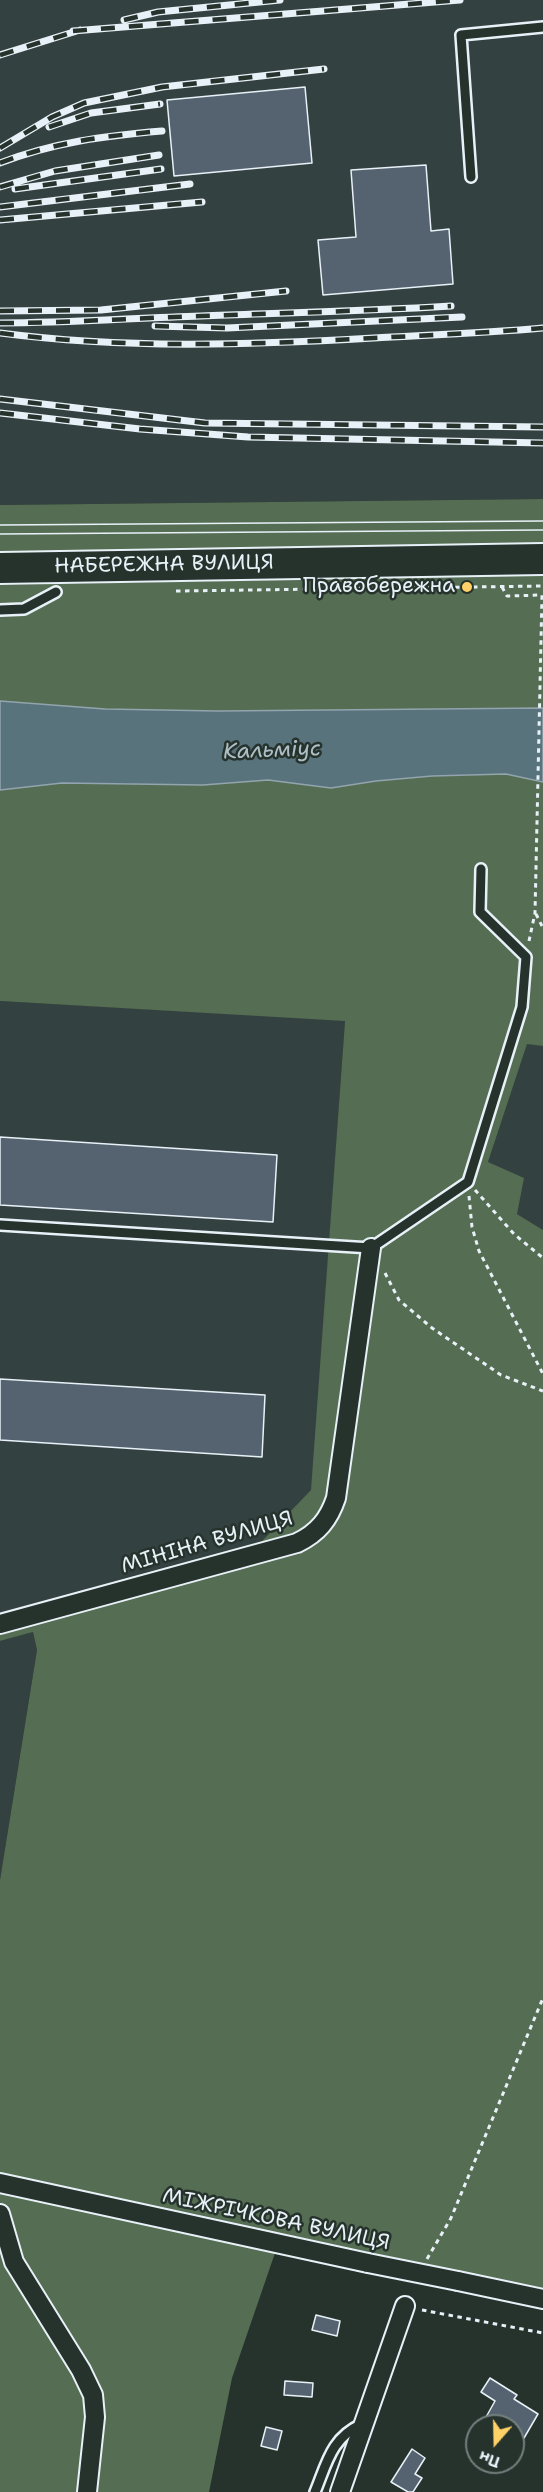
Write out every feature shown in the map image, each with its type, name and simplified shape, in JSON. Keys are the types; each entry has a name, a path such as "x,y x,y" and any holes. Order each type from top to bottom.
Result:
{"highway":[{"name":"НАБЕРЕЖНА ВУЛИЦЯ","path":"0,568 543,559"}],"street":[{"name":"МІНІНА ВУЛИЦЯ","path":"0,1624 297,1543 322,1525 336,1498 371,1248"},
{"name":"МІЖРІЧКОВА ВУЛИЦЯ","path":"0,2183 543,2299"},
{"path":"0,2214 14,2262 81,2370 93,2395 95,2417 87,2492"},
{"path":"340,2492 405,2306"}],"lane":[{"path":"471,177 461,35 543,27"},
{"path":"0,610 24,609 56,592"},
{"path":"0,1225 371,1248 468,1182 522,1007 526,957 480,912 481,869"},
{"path":"315,2492 339,2439 346,2431 364,2423"}],"path":[{"path":"173,591 543,586"},
{"path":"502,587 507,596 542,595 535,913 526,957"},
{"path":"535,913 543,928"},
{"path":"468,1182 513,1234 543,1258"},
{"path":"468,1182 472,1227 479,1251 543,1374"},
{"path":"371,1248 399,1300 432,1328 501,1375 543,1391"},
{"path":"425,2261 451,2218 543,1998"},
{"path":"405,2306 543,2333"}],"shaded area":[{"path":"0,0 543,0 543,499 0,505"},
{"path":"0,1001 345,1020 312,1490 262,1541 0,1613"},
{"path":"527,1043 543,1046 543,1230 517,1214 488,1162"},
{"path":"33,1632 37,1650 0,1880 0,1641"}],"green space":[{"path":"543,499 543,544 0,552 0,505"},
{"path":"543,575 543,708 218,711 105,709 0,701 0,585"},
{"path":"506,774 543,782 543,1046 527,1044 488,1162 524,1178 517,1214 543,1230 543,2307 275,2253 232,2378 209,2492 0,2492 0,1880 37,1650 33,1632 0,1641 0,1613 262,1541 311,1490 345,1021 0,1001 0,790 62,783 203,785 268,780 331,788 432,776"}],"water":[{"name":"Кальміус","path":"0,701 105,709 218,711 543,708 543,782 506,774 432,776 331,788 268,780 203,785 62,783 0,790"}],"building":[{"path":"305,87 312,163 174,176 167,100"},
{"path":"426,165 431,231 449,229 453,284 323,295 318,240 356,237 351,170"},
{"path":"0,1137 277,1155 273,1222 0,1205"},
{"path":"0,1379 265,1395 262,1457 0,1440"},
{"path":"316,2315 340,2321 337,2336 312,2330"},
{"path":"490,2378 517,2395 514,2399 538,2414 525,2436 525,2414 488,2414 495,2401 481,2392"},
{"path":"285,2381 313,2383 312,2397 284,2395"},
{"path":"266,2427 282,2431 277,2450 261,2446"},
{"path":"412,2449 425,2458 415,2474 422,2478 413,2492 408,2492 391,2482"}],"tram line":[{"path":"0,525 543,521"},
{"path":"0,534 543,530"}],"railway":[{"path":"124,20 158,12 280,0"},
{"path":"73,31 460,0"},
{"path":"0,55 80,30"},
{"path":"0,148 52,117 84,103 162,87 324,69"},
{"path":"49,127 91,113 160,104"},
{"path":"0,163 40,150 80,141 162,131"},
{"path":"0,187 55,171 159,155"},
{"path":"15,189 161,169"},
{"path":"0,207 190,184"},
{"path":"0,220 202,202"},
{"path":"0,311 101,310 286,291"},
{"path":"0,323 451,306"},
{"path":"155,326 227,328 462,317"},
{"path":"0,333 93,342 233,344 543,328"},
{"path":"0,399 205,423 543,427"},
{"path":"0,413 140,429 248,437 543,443"}],"place":[{"name":"Правобережна","path":"467,587"}]}
